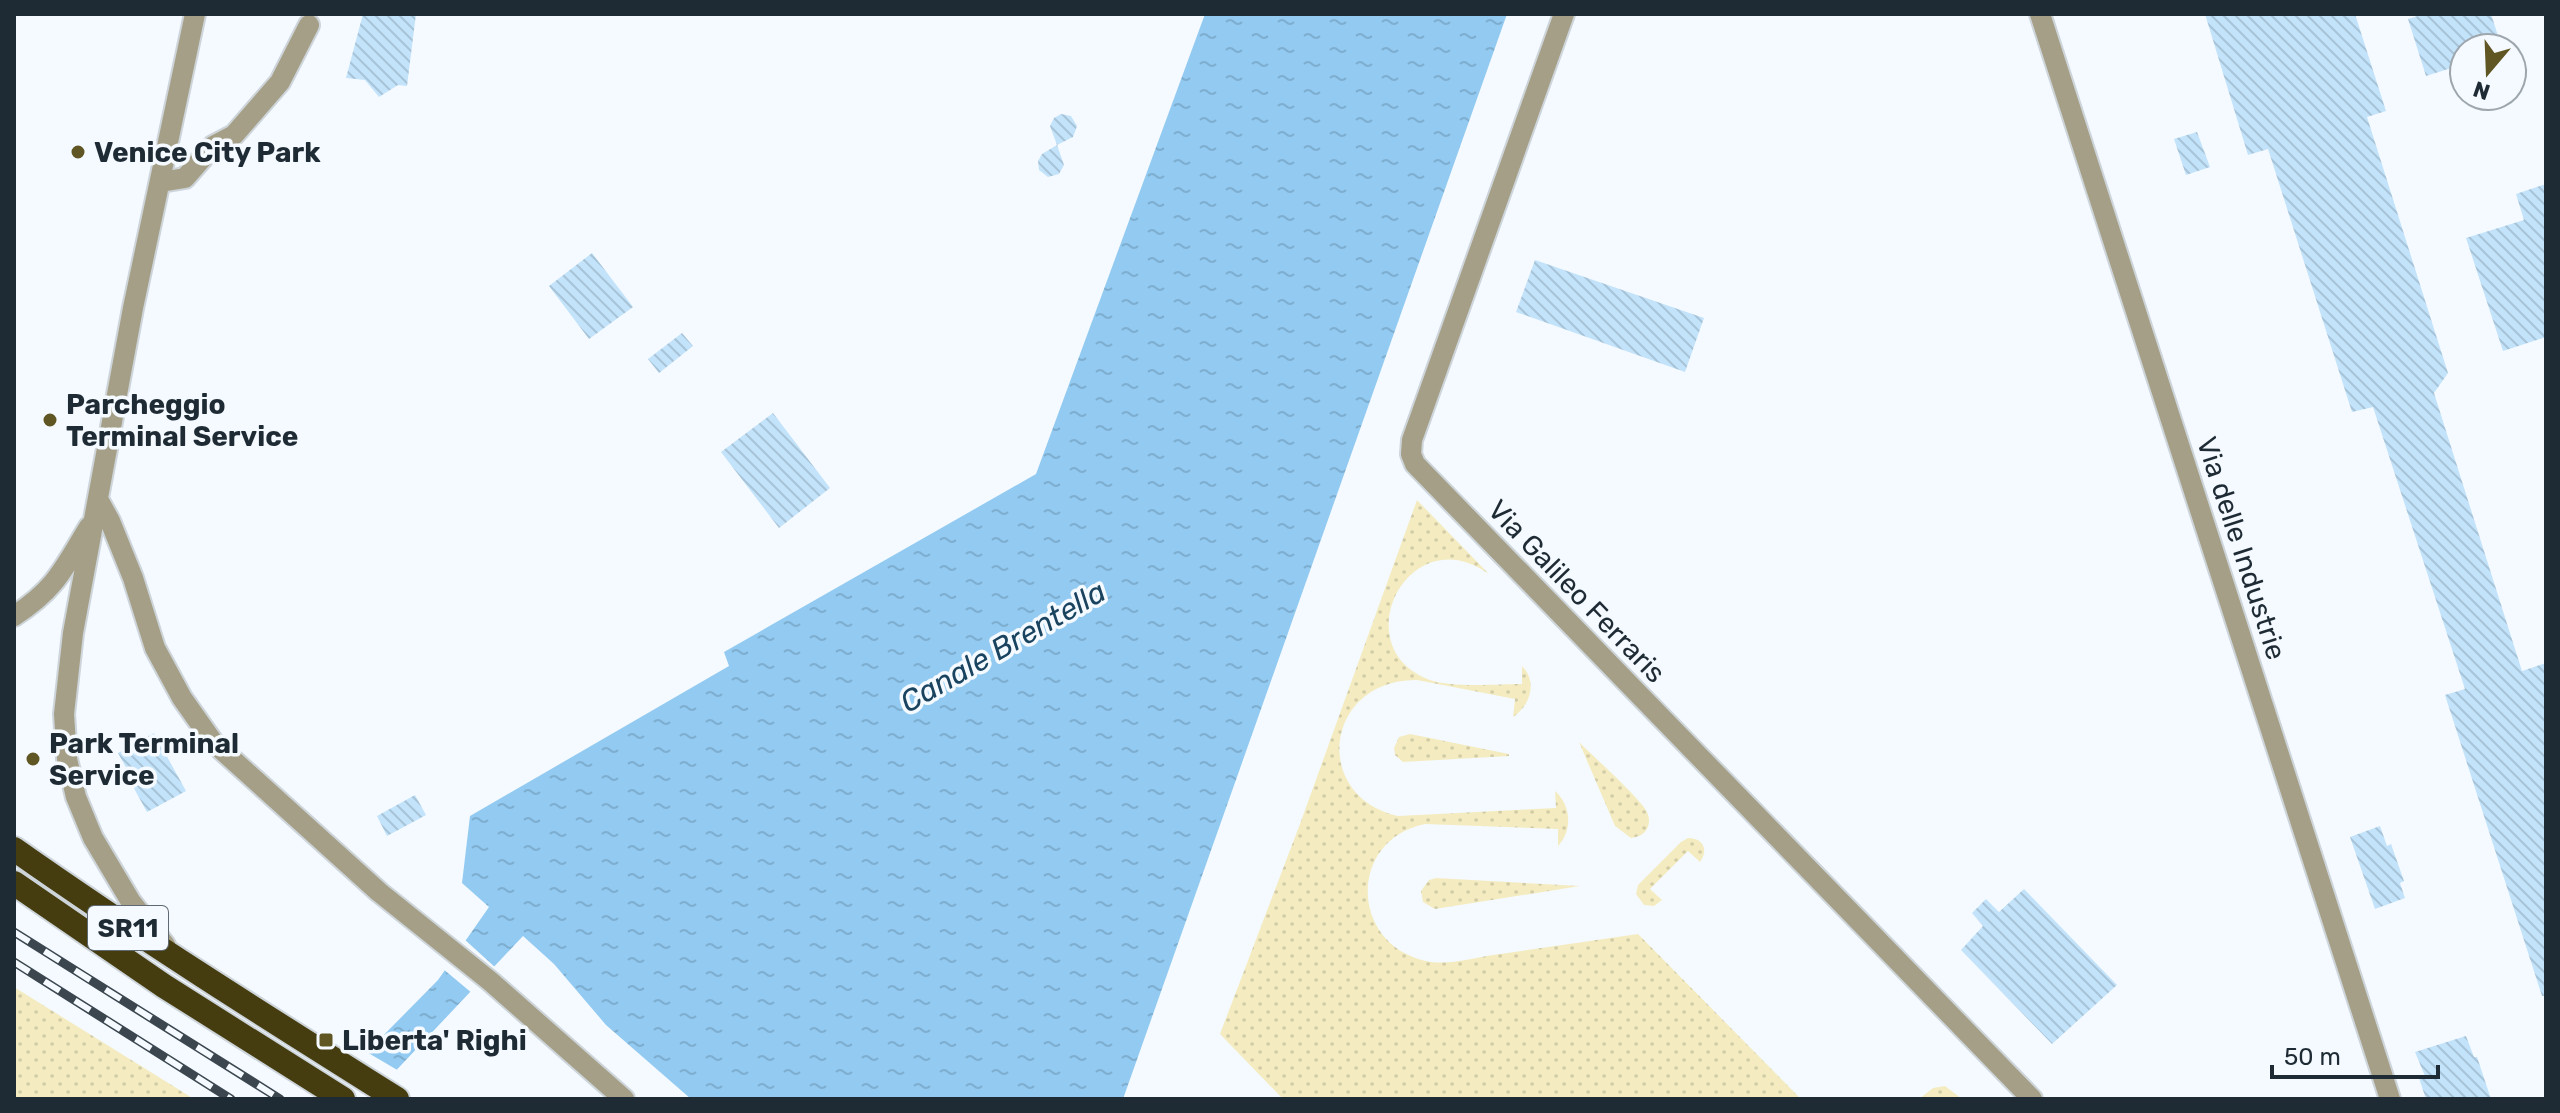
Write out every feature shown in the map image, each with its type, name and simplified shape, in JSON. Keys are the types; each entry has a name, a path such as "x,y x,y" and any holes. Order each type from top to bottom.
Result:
{"highway":[{"name":"SR11","path":"14,849 201,976 397,1099"},
{"name":"SR11","path":"14,883 96,942 343,1099"},
{"path":"14,902 230,1028"}],"street":[{"path":"195,14 133,308 73,633 64,714 67,759 76,797 93,838 131,902 164,944 201,976"},
{"name":"Via Galileo Ferraris","path":"1564,14 1412,440 1411,454 1415,464 2032,1099"},
{"name":"Via delle Industrie","path":"2040,14 2390,1099"},
{"path":"161,182 185,178 213,146 234,135 280,82 309,25"},
{"path":"14,616 62,574 97,509"},
{"path":"97,509 110,521 130,569 155,648 192,715 213,742 379,892 490,981 624,1099"},
{"path":"47,590 79,608"}],"shaded area":[{"path":"1417,500 1489,574 1460,561 1433,562 1412,574 1396,594 1389,618 1391,642 1404,664 1439,682 1462,685 1522,684 1522,666 1530,679 1530,693 1524,707 1513,717 1515,699 1417,680 1386,685 1363,698 1347,717 1340,740 1341,764 1351,786 1370,804 1398,816 1556,808 1555,791 1567,810 1568,825 1558,846 1558,829 1425,824 1400,834 1382,850 1371,870 1368,892 1372,915 1383,935 1401,951 1426,961 1442,963 1638,934 1801,1099 1283,1099 1220,1034"},
{"path":"1410,734 1509,756 1403,762 1395,755 1394,748 1399,737"},
{"path":"1579,742 1647,812 1648,826 1640,835 1631,838 1615,826"},
{"path":"1688,838 1703,845 1700,862 1688,851 1650,889 1662,900 1654,906 1644,905 1636,894 1638,885"},
{"path":"1429,880 1580,886 1435,909 1423,902 1421,891"},
{"path":"14,987 194,1099 14,1099"},
{"path":"1945,1086 1962,1099 1919,1099 1933,1088"}],"water":[{"name":"Canale Brentella","path":"1205,14 1507,14 1123,1099 691,1099 606,1025 554,964 523,936 388,1079 265,1099 285,1074 369,1050 438,980 489,907 462,883 470,816 729,666 724,652 1036,474"}],"pier":[{"path":"463,938 497,969 473,994 442,968"},
{"path":"360,1048 399,1071 392,1080 391,1099 261,1099 283,1071"}],"building":[{"path":"363,14 416,14 407,86 398,85 379,97 365,80 346,78"},
{"path":"2205,14 2355,14 2386,111 2367,117 2448,373 2434,393 2522,671 2546,663 2546,996 2542,996 2445,695 2465,689 2373,407 2352,412 2268,149 2248,155"},
{"path":"2424,14 2491,14 2497,32 2448,32 2448,69 2426,76 2408,19"},
{"path":"1061,114 1071,116 1077,126 1073,137 1057,145 1050,126 1054,118"},
{"path":"2197,132 2210,167 2186,175 2174,139"},
{"path":"1057,145 1064,165 1059,174 1048,177 1039,170 1038,161 1042,154"},
{"path":"2546,184 2546,337 2503,351 2466,238 2524,220 2516,194"},
{"path":"592,253 633,307 589,339 549,286"},
{"path":"1535,260 1704,318 1685,372 1516,312"},
{"path":"682,333 693,346 659,373 648,359"},
{"path":"773,413 830,488 779,528 721,452"},
{"path":"154,733 186,791 147,812 118,753"},
{"path":"415,795 426,815 387,836 377,816"},
{"path":"2380,826 2387,846 2391,844 2404,881 2400,883 2405,898 2375,909 2350,837"},
{"path":"2024,889 2117,985 2052,1044 1961,950 1983,926 1972,913 1986,899 1999,912"},
{"path":"2466,1036 2474,1057 2477,1057 2491,1099 2426,1099 2419,1078 2425,1076 2415,1052"}],"railway":[{"path":"14,932 280,1099"},
{"path":"14,962 231,1099"}],"place":[{"name":"Venice City Park","path":"78,152"},
{"name":"Parcheggio Terminal Service","path":"50,420"},
{"name":"Park Terminal Service","path":"33,759"},
{"name":"Liberta' Righi","path":"326,1040"}]}
